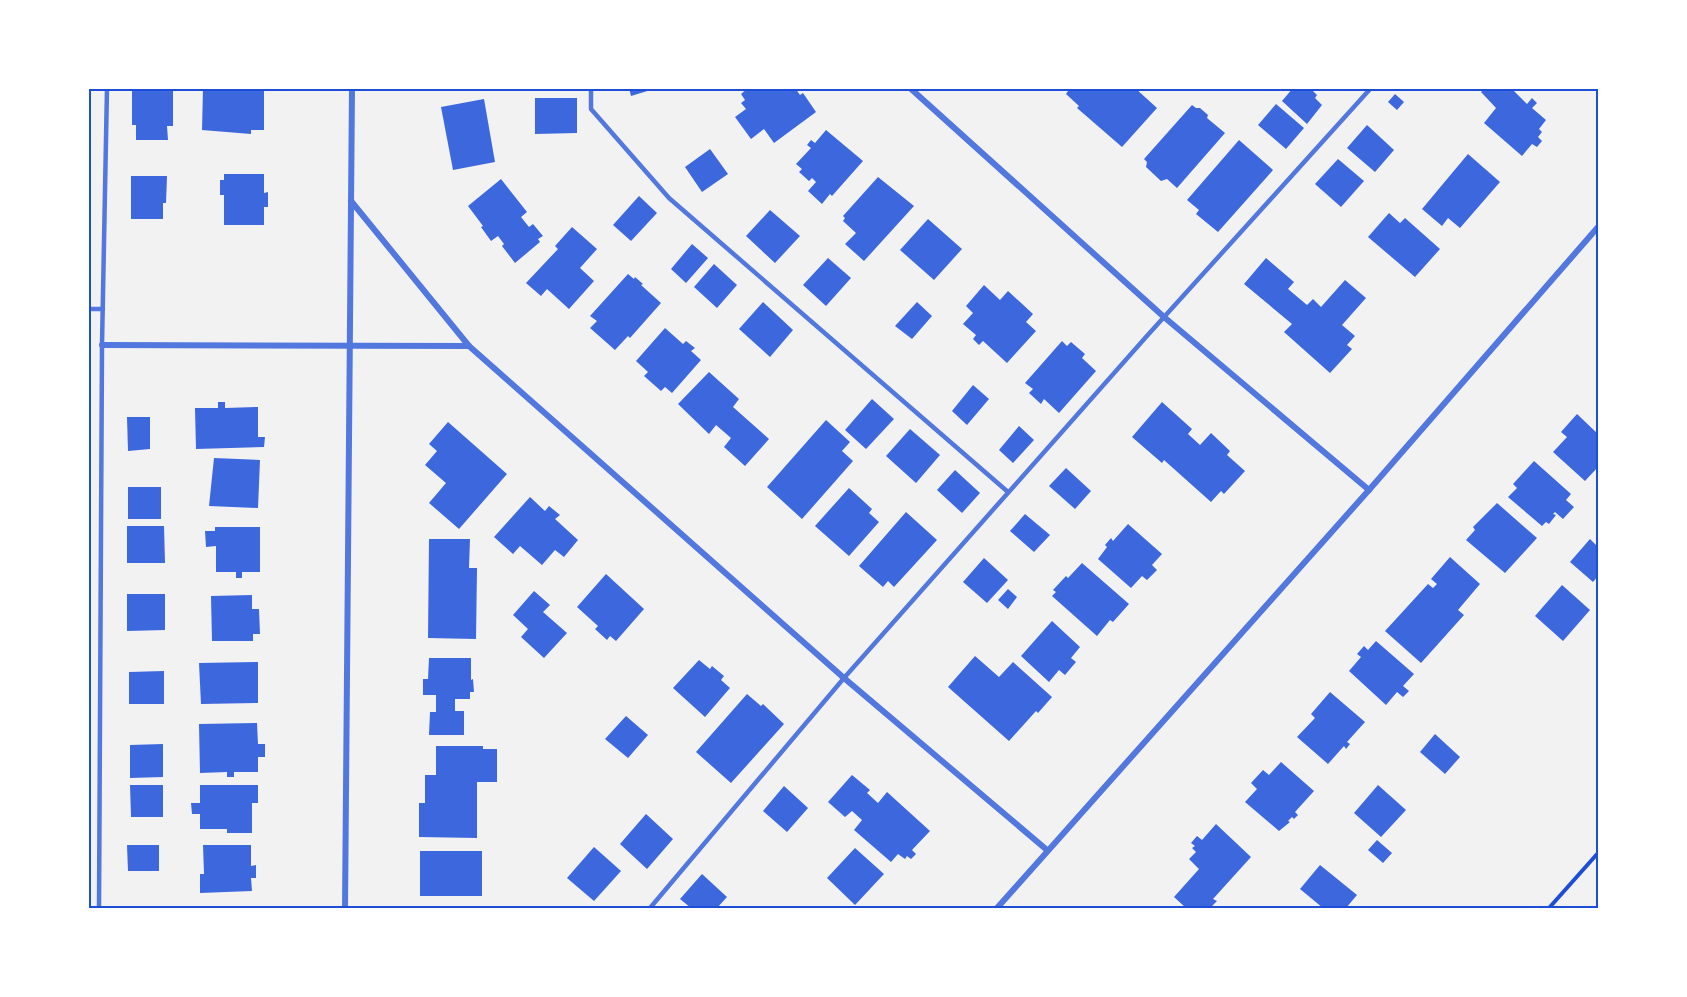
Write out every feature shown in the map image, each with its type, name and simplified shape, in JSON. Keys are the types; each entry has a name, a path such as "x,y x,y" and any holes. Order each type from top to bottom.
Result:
{"street":[{"path":"345,909 352,88"},
{"path":"910,88 1164,317 1369,490"},
{"path":"351,201 469,346 844,678 1047,850"},
{"path":"997,909 1369,490 1599,226"},
{"path":"102,345 469,346"}],"lane":[{"path":"99,909 102,345 107,88"},
{"path":"591,88 591,109 669,198 1008,492"},
{"path":"650,909 844,678 1164,317 1371,88"},
{"path":"88,309 103,309"}],"path":[{"path":"1549,909 1599,853"}],"building":[{"path":"203,88 264,88 264,130 251,130 251,134 202,130"},
{"path":"629,88 654,88 654,89 631,96"},
{"path":"748,88 795,88 800,95 803,93 816,112 774,143 764,129 751,139 735,117 746,109 741,103 745,100 741,94"},
{"path":"1070,88 1135,88 1157,108 1122,147 1077,108 1079,106 1066,94"},
{"path":"1293,88 1310,88 1322,105 1307,124 1282,101"},
{"path":"1485,88 1511,88 1527,104 1532,98 1537,103 1532,108 1546,120 1539,129 1542,132 1538,137 1542,141 1537,147 1532,144 1522,156 1484,123 1496,108 1481,92"},
{"path":"132,90 173,90 173,126 167,126 168,140 136,140 136,125 132,125"},
{"path":"1395,94 1404,102 1397,110 1388,102"},
{"path":"535,98 577,98 577,133 535,134"},
{"path":"484,99 495,162 453,170 441,107"},
{"path":"1276,104 1304,128 1286,149 1258,125"},
{"path":"1192,105 1200,108 1208,115 1207,118 1225,133 1177,188 1167,179 1161,181 1146,167 1147,162 1144,159"},
{"path":"1367,125 1394,150 1375,172 1347,148"},
{"path":"826,130 863,161 822,204 808,191 816,182 812,178 809,181 799,172 802,169 796,164 811,148 807,145 811,140 815,143"},
{"path":"1239,140 1273,170 1218,232 1196,214 1199,210 1187,200"},
{"path":"710,149 728,174 702,192 685,167"},
{"path":"1468,154 1500,182 1460,228 1448,218 1442,226 1422,209"},
{"path":"1338,159 1364,181 1341,207 1315,184"},
{"path":"224,174 264,174 264,193 268,192 268,207 264,207 264,225 224,225 224,195 220,195 220,180 224,180"},
{"path":"131,176 167,176 163,219 131,219"},
{"path":"878,177 914,206 864,261 845,244 856,233 843,221 845,218 843,216"},
{"path":"501,179 527,212 521,217 529,227 533,224 543,236 538,239 540,242 515,263 502,246 504,244 498,236 491,241 468,206"},
{"path":"639,196 657,213 631,241 613,225"},
{"path":"770,210 800,236 775,263 746,236"},
{"path":"1389,213 1400,223 1405,218 1440,249 1415,277 1368,237"},
{"path":"928,219 962,249 934,280 900,250"},
{"path":"572,227 597,249 580,268 594,281 569,309 547,289 541,296 526,283 558,249 555,246"},
{"path":"692,244 708,258 686,283 671,269"},
{"path":"828,258 851,278 826,306 803,285"},
{"path":"1266,258 1294,282 1288,289 1307,305 1313,299 1321,307 1345,280 1366,298 1342,325 1355,336 1347,345 1352,349 1330,373 1284,332 1292,324 1244,284"},
{"path":"714,264 737,285 717,308 694,287"},
{"path":"628,274 643,284 641,285 661,303 630,338 628,336 615,350 590,328 597,321 590,316"},
{"path":"984,285 1000,300 1008,291 1033,314 1026,322 1036,331 1007,363 983,341 979,345 973,339 976,335 963,324 973,313 966,306"},
{"path":"763,302 793,330 770,357 739,329"},
{"path":"917,302 932,316 912,339 895,326"},
{"path":"665,328 683,344 686,341 695,348 691,351 701,360 672,393 665,387 661,391 644,376 648,372 636,361"},
{"path":"1062,341 1067,346 1071,342 1085,354 1082,358 1096,371 1059,413 1044,399 1041,404 1029,393 1033,389 1025,383"},
{"path":"709,372 739,399 733,407 769,439 745,466 724,447 731,438 716,425 709,434 678,404"},
{"path":"973,385 989,399 967,425 952,411"},
{"path":"872,399 894,419 866,449 845,430"},
{"path":"218,402 225,402 225,408 258,407 258,437 265,437 264,447 196,449 195,408 218,408"},
{"path":"1162,402 1192,429 1188,434 1200,445 1211,433 1230,451 1227,455 1245,471 1224,494 1221,491 1211,502 1164,460 1162,463 1132,437"},
{"path":"1577,414 1598,434 1598,467 1585,481 1553,452 1567,437 1561,432"},
{"path":"127,417 150,417 150,449 128,451"},
{"path":"826,420 850,442 842,451 853,461 802,519 767,487"},
{"path":"448,422 507,474 459,529 429,503 446,483 425,465 437,451 429,444"},
{"path":"1019,426 1034,440 1013,463 999,450"},
{"path":"910,429 940,455 916,483 886,456"},
{"path":"214,458 260,460 258,508 209,506"},
{"path":"1534,461 1571,494 1566,500 1574,507 1563,519 1555,512 1553,514 1556,515 1549,524 1546,522 1542,526 1508,497 1517,488 1513,484"},
{"path":"1066,468 1091,491 1075,509 1049,486"},
{"path":"955,470 980,493 962,513 937,490"},
{"path":"128,487 161,487 161,519 128,519"},
{"path":"849,488 872,509 869,513 879,522 849,556 815,526"},
{"path":"530,497 545,511 549,506 560,515 555,519 578,540 564,557 555,550 542,565 520,546 513,554 494,537"},
{"path":"1497,503 1537,538 1505,573 1466,540 1475,530 1473,527"},
{"path":"906,512 937,540 894,587 888,581 883,587 859,566"},
{"path":"1025,514 1050,535 1034,552 1010,531"},
{"path":"1128,524 1162,554 1152,565 1157,570 1147,580 1142,576 1131,588 1098,559 1111,538 1113,541"},
{"path":"127,526 164,526 165,563 127,563"},
{"path":"215,527 260,527 260,572 242,572 242,578 236,578 236,572 216,572 216,546 206,547 205,531 215,531"},
{"path":"429,539 470,539 469,568 477,568 476,639 428,638"},
{"path":"1590,539 1598,547 1598,576 1593,582 1570,562"},
{"path":"1450,557 1480,584 1458,610 1464,615 1421,663 1385,631 1428,584 1433,588 1437,584 1431,579"},
{"path":"984,558 1008,580 987,603 963,582"},
{"path":"1082,563 1129,604 1113,622 1110,620 1097,636 1052,596 1056,592 1053,590"},
{"path":"606,574 644,609 616,641 610,636 607,640 595,629 598,626 577,607"},
{"path":"1562,585 1590,610 1563,641 1535,616"},
{"path":"1008,589 1017,597 1008,609 998,600"},
{"path":"534,591 550,605 543,612 567,633 544,658 521,637 528,629 513,615"},
{"path":"127,594 165,594 165,630 127,631"},
{"path":"252,595 252,609 259,609 260,634 253,634 253,641 212,641 211,596"},
{"path":"1052,621 1080,647 1071,658 1076,662 1065,675 1059,670 1049,682 1021,656"},
{"path":"1376,641 1414,674 1403,686 1409,691 1403,697 1397,692 1386,705 1349,671 1361,657 1357,654 1364,646 1368,650"},
{"path":"975,656 999,677 1013,662 1052,697 1009,741 948,687"},
{"path":"429,658 471,658 471,680 473,679 474,692 470,692 470,699 455,699 455,711 464,711 464,735 429,735 430,712 436,712 436,695 423,695 423,679 428,679"},
{"path":"699,660 710,669 712,666 724,676 721,680 730,688 705,717 673,688"},
{"path":"258,662 258,703 201,704 199,663"},
{"path":"164,671 164,704 129,704 129,672"},
{"path":"1330,692 1365,722 1347,742 1350,744 1346,749 1344,746 1328,764 1297,737 1315,718 1311,714"},
{"path":"747,694 761,706 763,704 784,724 731,783 696,752"},
{"path":"626,716 648,735 628,758 605,739"},
{"path":"257,723 258,744 265,744 265,757 258,757 258,772 234,772 234,777 227,777 227,772 200,773 199,724"},
{"path":"1435,734 1460,757 1445,774 1420,752"},
{"path":"163,744 163,777 130,778 130,745"},
{"path":"436,746 483,746 483,749 497,749 497,782 477,782 477,838 419,837 419,803 425,803 425,775 436,775"},
{"path":"1281,762 1314,791 1295,812 1298,815 1294,819 1292,817 1288,821 1290,822 1279,831 1245,802 1257,789 1251,783 1263,770 1269,775"},
{"path":"852,775 870,790 867,793 878,803 887,792 930,831 912,850 916,854 911,859 907,856 905,859 898,854 891,862 854,830 862,820 852,811 845,817 828,802"},
{"path":"130,785 163,785 163,817 131,817"},
{"path":"200,785 258,785 258,803 252,803 252,833 227,833 227,829 200,829 200,814 192,814 191,803 200,803"},
{"path":"1378,785 1406,810 1381,837 1354,813"},
{"path":"784,786 808,808 787,832 763,811"},
{"path":"646,814 673,839 647,869 620,844"},
{"path":"1216,824 1251,857 1213,899 1217,901 1210,908 1186,908 1174,897 1199,869 1189,859 1196,852 1192,848 1195,846 1191,843 1197,836 1202,840"},
{"path":"1377,840 1392,853 1383,863 1368,850"},
{"path":"127,845 159,845 159,871 128,871"},
{"path":"203,845 251,845 251,866 256,865 256,878 251,878 252,891 200,893 200,874 204,874"},
{"path":"594,847 621,871 594,901 567,878"},
{"path":"855,848 884,874 855,905 827,878"},
{"path":"420,851 482,851 482,896 420,896"},
{"path":"1320,865 1357,895 1346,908 1323,908 1300,889"},
{"path":"702,874 727,897 717,908 691,908 680,899"}]}
